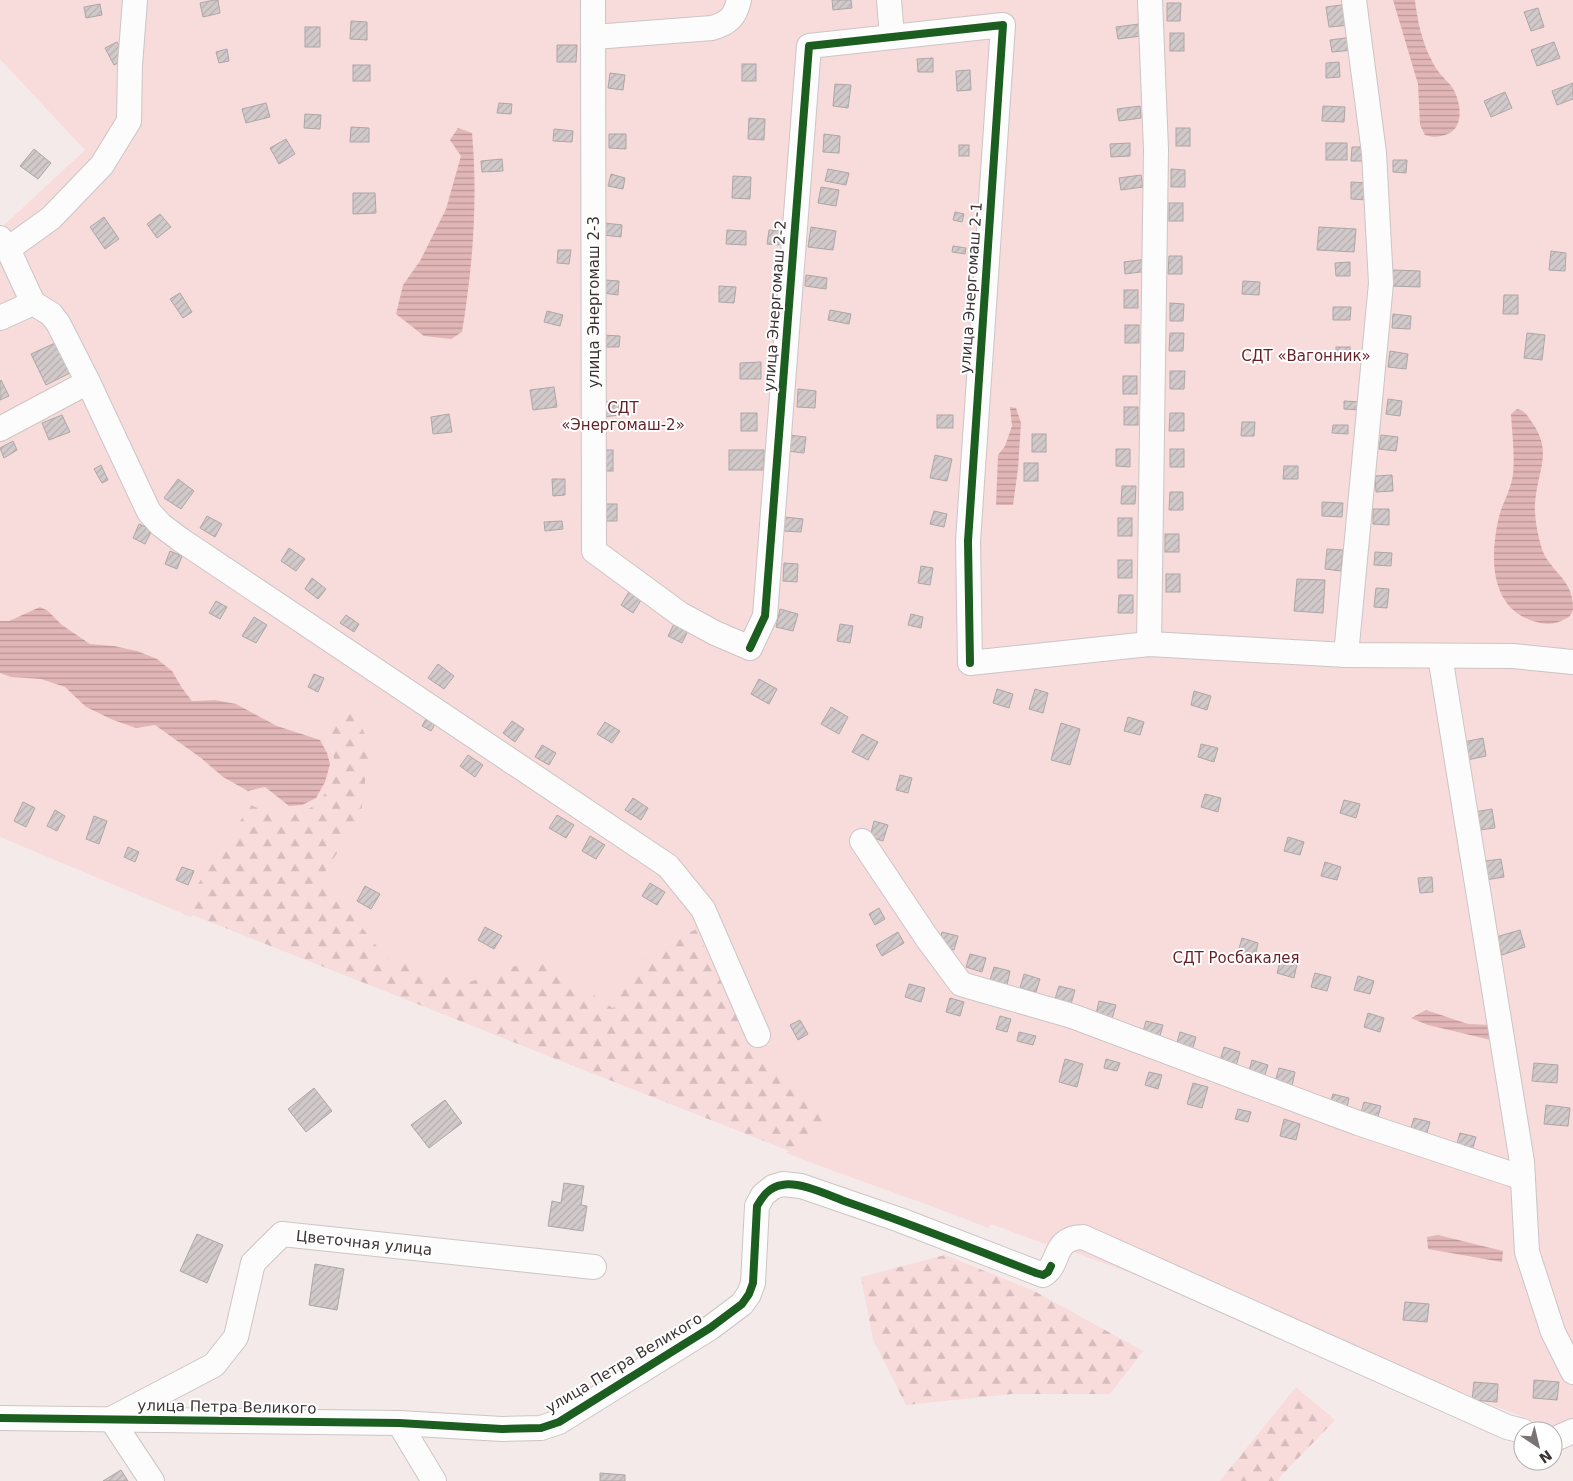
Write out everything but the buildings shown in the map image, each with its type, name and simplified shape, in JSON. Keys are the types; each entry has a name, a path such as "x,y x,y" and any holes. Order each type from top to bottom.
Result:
{"street":[{"path":"135,0 130,65 129,121 102,165 51,218 4,244 33,303 52,314 58,323 149,512 161,525 180,540 668,866 703,909 758,1035"},
{"path":"593,0 594,37 712,28 726,24 735,13 739,0"},
{"path":"888,0 892,36"},
{"path":"1150,0 1156,149 1149,644 1346,655 1513,656 1573,662"},
{"path":"1346,655 1381,283 1374,153 1354,0"},
{"name":"улица Энергомаш 2-1","path":"892,36 1003,25 968,541 970,663 1149,644"},
{"name":"улица Энергомаш 2-2","path":"680,614 714,633 750,648 765,616 810,46 892,36"},
{"name":"улица Энергомаш 2-3","path":"594,37 594,551 680,614"},
{"path":"0,318 33,303"},
{"path":"0,429 88,382"},
{"path":"1440,656 1520,1153 1528,1252 1553,1332 1573,1372"},
{"path":"862,841 927,938 961,984 1072,1016 1358,1123 1523,1178"},
{"name":"улица Петра Великого","path":"0,1418 399,1423 502,1429 541,1428 559,1422 702,1333 742,1304 750,1294 753,1283 757,1206 763,1196 773,1187 783,1184 801,1186 900,1220 1043,1275 1048,1272 1063,1245 1072,1238 1083,1237 1513,1429"},
{"name":"Цветочная улица","path":"111,1419 214,1365 236,1337 253,1263 282,1234 594,1267"},
{"path":"111,1419 152,1481"},
{"path":"399,1423 434,1481"}],"green space":[{"path":"0,0 1573,0 1573,1447 1563,1436 1563,1421 1534,1421 1057,1246 1051,1246 991,1224 988,1228 786,1153 829,1116 759,1057 696,929 645,954 613,1008 540,957 466,983 386,958 322,877 361,815 370,745 353,708 325,737 334,758 335,770 330,784 320,801 308,809 281,819 251,805 179,912 0,837 0,673 11,677 41,679 65,687 86,707 113,720 136,728 155,725 201,758 223,777 248,791 265,787 289,806 320,740 277,726 236,704 215,700 192,701 182,688 137,651 114,646 90,644 62,625 48,611 23,615 9,621 0,621 0,229 85,150 0,59"},
{"path":"353,708 370,745 361,815 323,877 466,983 540,957 613,1008 645,954 696,929 759,1057 829,1116 789,1151 193,915 191,917 179,912 251,804 281,819 319,803 333,752 325,737"},
{"path":"945,1255 1034,1291 1143,1351 1110,1394 1012,1394 906,1405 873,1339 861,1277"},
{"path":"1296,1387 1335,1420 1278,1481 1220,1481"}],"shaded area":[{"path":"1393,0 1415,0 1420,30 1432,62 1455,92 1460,111 1458,124 1450,133 1434,137 1425,135 1420,125 1418,84"},
{"path":"458,128 472,133 475,183 472,257 462,332 451,339 424,336 396,314 403,285 420,261 446,209 461,156 450,140"},
{"path":"1010,407 1016,408 1021,423 1013,505 996,505 998,455 1005,446 1012,426"},
{"path":"1517,409 1528,417 1542,442 1543,452 1535,509 1541,545 1549,563 1567,585 1572,598 1573,609 1571,614 1561,621 1553,623 1545,624 1533,621 1519,614 1508,605 1496,580 1494,565 1495,535 1499,515 1513,474 1514,452 1511,414"},
{"path":"40,607 48,611 62,625 90,644 114,646 137,651 157,659 172,671 192,701 215,700 236,704 277,726 320,740 330,764 325,782 316,798 302,805 289,806 265,787 248,791 223,777 201,758 155,725 136,728 113,720 86,707 65,687 41,679 11,677 0,673 0,621 9,621"},
{"path":"1426,1010 1468,1024 1491,1025 1491,1040 1428,1025 1411,1018"},
{"path":"1438,1235 1503,1251 1502,1262 1428,1249 1427,1237"}],"cycle path":[{"path":"750,648 765,616 809,46 1003,25 968,541 970,663"},
{"path":"0,1418 399,1423 502,1429 541,1428 559,1422 710,1328 742,1304 749,1294 753,1283 757,1206 764,1195 777,1186 782,1185 797,1185 815,1190 1036,1273 1043,1275 1048,1272 1051,1266"}],"park label":[{"name":"СДТ «Вагонник»","path":"1306,356"},
{"name":"СДТ «Энергомаш-2»","path":"623,416"},
{"name":"СДТ Росбакалея","path":"1236,958"}]}
